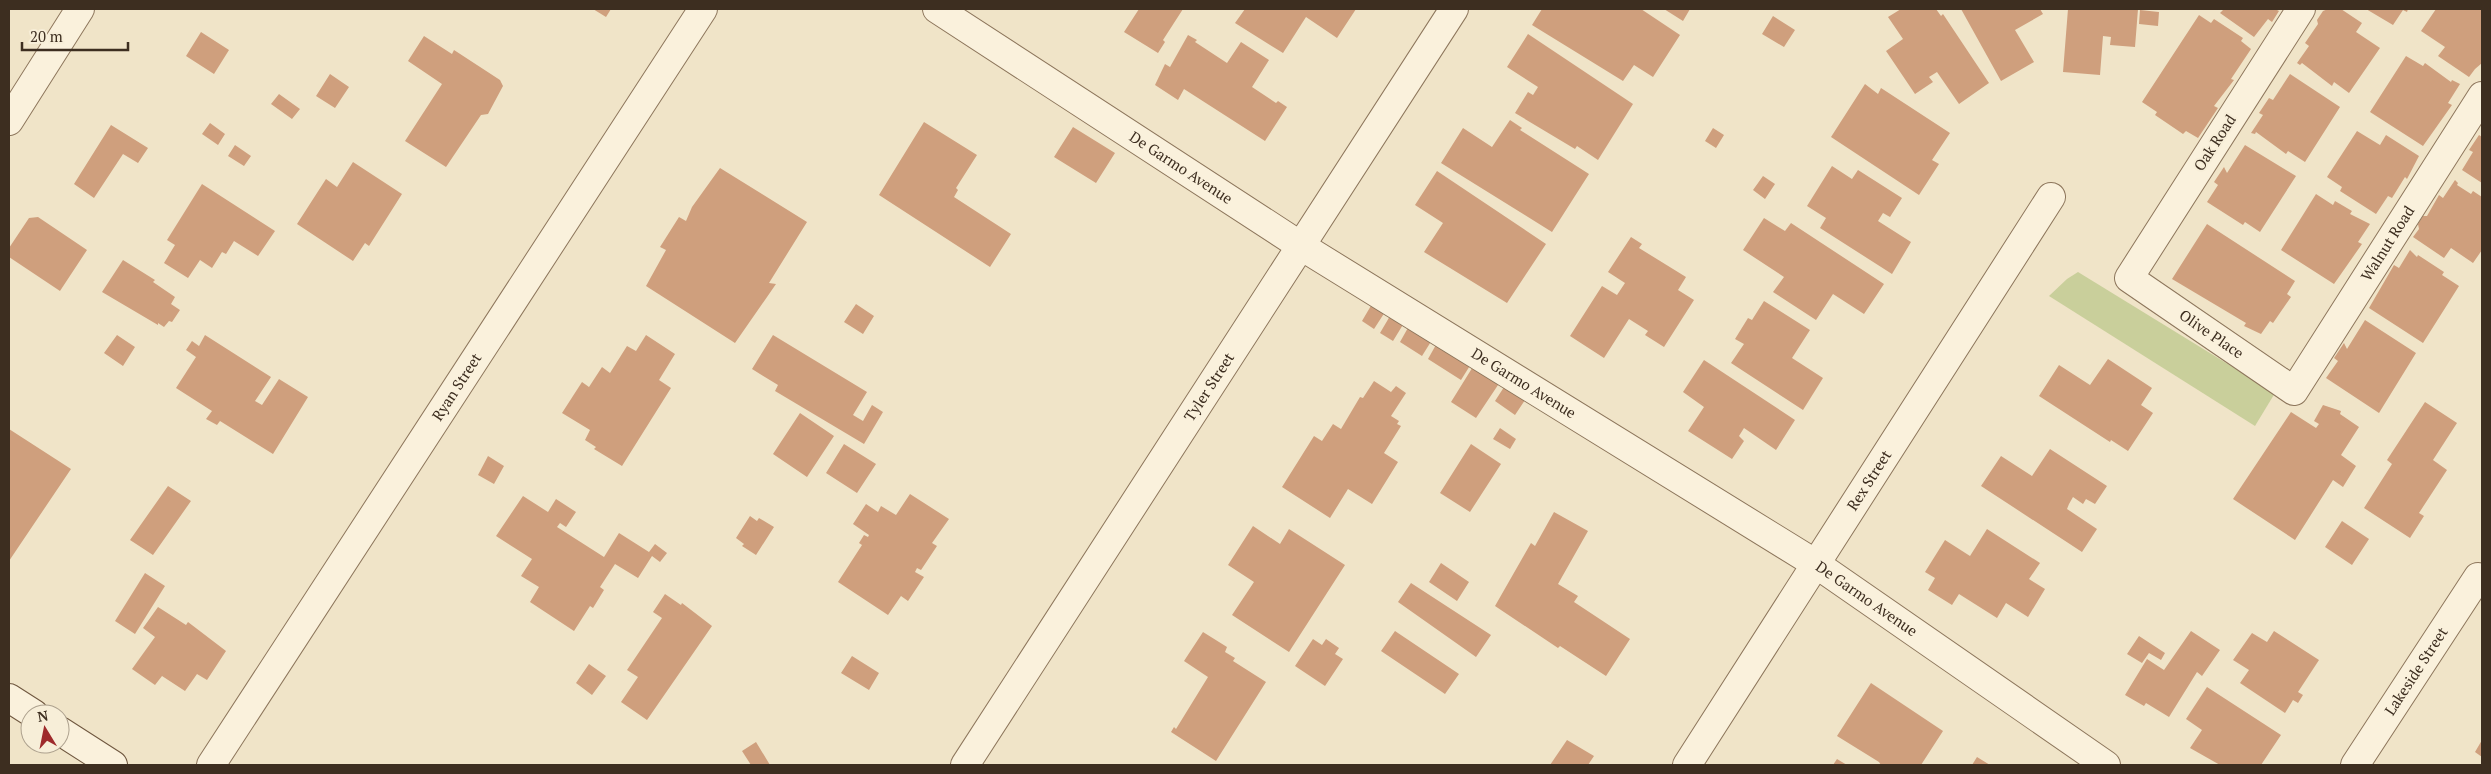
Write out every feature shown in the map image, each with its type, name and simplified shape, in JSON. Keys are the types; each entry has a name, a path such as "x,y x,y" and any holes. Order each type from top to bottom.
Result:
{"street":[{"path":"9,122 80,9"},
{"name":"Ryan Street","path":"210,765 703,9"},
{"name":"De Garmo Avenue","path":"937,9 1301,246 1816,564 2106,765"},
{"name":"Tyler Street","path":"965,765 1454,9"},
{"name":"Oak Road","path":"2129,278 2301,9"},
{"name":"Walnut Road","path":"2294,391 2482,96"},
{"name":"Rex Street","path":"1687,765 2051,197"},
{"name":"Olive Place","path":"2129,278 2294,391"},
{"name":"Lakeside Street","path":"2356,765 2478,577"},
{"path":"9,698 20,705"},
{"path":"70,737 113,765"}],"green space":[{"path":"2078,272 2275,393 2255,426 2049,296 2067,279"}],"building":[{"path":"593,9 611,9 606,17"},
{"path":"1139,9 1183,9 1163,40 1165,42 1158,53 1124,32"},
{"path":"1245,9 1356,9 1337,38 1306,17 1283,53 1235,23"},
{"path":"1542,9 1641,9 1680,35 1653,77 1634,65 1623,81 1532,25"},
{"path":"1664,9 1690,9 1683,21"},
{"path":"1901,9 1936,9 1941,16 1943,14 1989,83 1959,104 1937,72 1929,77 1933,82 1915,94 1886,51 1903,39 1888,17"},
{"path":"1961,9 2040,9 2043,14 2015,30 2034,62 2001,81"},
{"path":"2068,9 2138,9 2135,47 2110,45 2111,37 2103,36 2100,75 2063,72"},
{"path":"2221,9 2275,9 2279,11 2272,22 2268,19 2254,37 2220,13 2223,10"},
{"path":"2341,9 2362,23 2356,32 2380,48 2349,93 2334,82 2332,86 2302,63 2300,65 2297,63 2309,46 2305,43 2318,24 2317,20 2323,11"},
{"path":"2366,9 2408,9 2407,12 2403,10 2393,25"},
{"path":"2436,9 2482,9 2482,63 2469,77 2438,56 2445,47 2421,31"},
{"path":"2140,10 2159,12 2158,26 2139,24"},
{"path":"2199,15 2211,23 2214,19 2243,38 2241,41 2251,49 2231,79 2234,80 2214,106 2218,108 2198,138 2186,131 2183,134 2155,115 2157,112 2142,102"},
{"path":"1773,16 1795,30 1784,47 1762,34"},
{"path":"201,32 229,50 214,74 186,56"},
{"path":"1528,34 1633,104 1598,160 1577,146 1575,149 1515,113 1528,92 1533,95 1538,87 1507,67"},
{"path":"1188,35 1197,40 1195,42 1227,63 1241,42 1269,60 1252,87 1276,103 1278,101 1287,107 1265,141 1184,89 1178,100 1155,85 1165,64 1170,67"},
{"path":"424,36 452,54 454,50 500,80 503,86 488,114 481,115 446,167 405,141 442,84 408,61"},
{"path":"2406,56 2423,66 2425,63 2451,82 2452,80 2460,84 2448,103 2452,105 2423,146 2370,112"},
{"path":"330,74 349,87 335,108 316,96"},
{"path":"2290,74 2340,107 2305,162 2288,151 2286,154 2256,132 2255,134 2251,133 2263,115 2259,113 2269,98 2273,100"},
{"path":"1865,84 1878,94 1881,88 1950,133 1932,160 1939,164 1919,195 1831,137"},
{"path":"279,94 300,109 292,119 271,104"},
{"path":"1510,120 1522,128 1520,130 1589,174 1552,232 1441,163 1463,128 1492,147"},
{"path":"924,122 977,155 956,188 958,190 954,197 1011,234 990,267 879,195"},
{"path":"210,123 225,134 218,145 202,134"},
{"path":"111,125 148,148 138,163 123,154 94,198 74,184"},
{"path":"1073,127 1115,153 1096,183 1054,157"},
{"path":"1713,128 1724,135 1716,148 1705,141"},
{"path":"2357,131 2380,145 2386,135 2419,156 2407,179 2405,177 2392,198 2388,196 2376,214 2340,191 2342,187 2327,177"},
{"path":"2479,135 2482,137 2482,183 2462,170 2473,152 2469,150"},
{"path":"235,145 251,156 244,166 228,156"},
{"path":"2245,145 2296,176 2260,232 2245,222 2243,225 2207,202 2218,185 2214,182 2224,167 2227,173"},
{"path":"353,162 402,194 369,246 365,243 353,261 297,224 326,179 337,187"},
{"path":"1832,166 1852,179 1858,170 1902,198 1890,217 1883,213 1878,221 1911,242 1892,274 1820,228 1826,218 1807,206"},
{"path":"720,168 807,222 769,283 776,284 735,343 646,286 666,250 660,247 679,217 686,221 692,207"},
{"path":"1437,171 1546,244 1507,303 1424,252 1443,223 1415,205"},
{"path":"1763,176 1775,184 1765,199 1753,190"},
{"path":"2455,180 2458,183 2457,185 2471,194 2473,191 2482,197 2482,250 2473,263 2451,248 2444,258 2413,237 2419,229 2418,224 2423,216 2427,216 2439,195 2443,198"},
{"path":"202,184 275,231 258,256 234,241 226,254 222,252 212,268 200,260 188,278 164,263 175,245 167,240"},
{"path":"2316,194 2333,205 2335,201 2352,211 2350,214 2370,224 2358,242 2362,244 2334,284 2281,250"},
{"path":"38,217 87,250 60,291 9,257 9,248 29,218"},
{"path":"1764,218 1785,231 1791,223 1884,284 1864,314 1833,294 1816,320 1773,292 1784,277 1743,250"},
{"path":"2207,224 2295,281 2287,294 2291,297 2273,323 2270,321 2261,334 2244,326 2246,323 2172,279"},
{"path":"1631,237 1642,244 1639,248 1686,277 1678,290 1694,300 1664,347 1645,335 1648,331 1629,319 1604,358 1570,336 1602,286 1617,295 1625,283 1608,272"},
{"path":"2410,250 2417,257 2418,255 2444,272 2442,275 2459,286 2423,343 2369,308 2394,265 2399,268"},
{"path":"123,260 155,280 153,282 175,297 171,304 180,310 172,322 169,321 164,327 158,323 158,325 102,292"},
{"path":"1764,301 1810,330 1792,358 1823,378 1803,410 1731,363 1744,344 1735,339 1748,318 1752,320"},
{"path":"856,304 874,316 863,334 844,322"},
{"path":"1372,304 1385,312 1374,329 1362,321"},
{"path":"1390,316 1404,323 1393,341 1380,333"},
{"path":"2365,320 2416,353 2379,413 2326,378 2338,361 2334,358 2344,343 2347,349"},
{"path":"1409,326 1432,340 1422,356 1400,342"},
{"path":"117,335 135,347 123,366 104,353"},
{"path":"205,335 271,377 255,401 262,405 279,379 308,397 273,454 220,421 217,425 206,419 212,411 176,388 196,357 186,350 192,341 199,346"},
{"path":"646,335 675,354 659,380 671,388 622,466 594,449 596,447 585,440 590,430 562,413 582,382 589,387 602,367 610,373 627,346 636,351"},
{"path":"773,335 867,392 853,415 863,421 872,405 883,412 864,444 775,391 778,385 752,369"},
{"path":"1437,343 1471,364 1461,380 1428,359"},
{"path":"2108,359 2152,388 2141,405 2153,413 2128,451 2111,440 2110,442 2039,396 2059,365 2090,385"},
{"path":"1704,360 1795,420 1776,450 1744,428 1739,436 1744,441 1732,459 1688,431 1704,407 1683,392"},
{"path":"1474,365 1500,382 1476,418 1451,402"},
{"path":"1374,381 1391,392 1396,386 1406,393 1391,416 1399,421 1397,424 1401,426 1384,453 1398,462 1372,504 1348,489 1330,518 1282,487 1314,436 1322,441 1333,424 1341,429 1360,397 1363,398"},
{"path":"1506,384 1527,397 1515,415 1495,401"},
{"path":"2425,402 2457,423 2433,460 2447,470 2419,513 2424,516 2410,538 2364,508 2392,464 2387,460"},
{"path":"2323,405 2341,411 2340,414 2359,427 2341,455 2356,466 2343,487 2333,480 2295,540 2233,499 2291,412 2316,428 2319,424 2314,421"},
{"path":"800,413 834,436 807,477 773,454"},
{"path":"1500,428 1516,439 1510,449 1493,439"},
{"path":"9,429 71,469 9,561"},
{"path":"844,444 876,464 857,493 826,473"},
{"path":"1471,444 1501,464 1470,512 1440,493"},
{"path":"2050,449 2107,486 2095,504 2086,499 2083,504 2073,497 2067,509 2097,529 2082,552 1981,486 2001,456 2032,476"},
{"path":"488,456 504,466 494,484 478,475"},
{"path":"168,486 191,501 153,555 130,540"},
{"path":"910,494 949,519 932,543 937,546 921,570 917,568 915,572 924,577 908,601 901,596 888,615 838,582 862,545 859,543 864,535 868,537 869,535 853,524 866,504 878,512 881,506 896,515"},
{"path":"523,496 548,512 556,499 576,512 566,527 560,523 557,527 604,557 619,533 649,552 655,544 667,553 660,562 652,556 638,578 615,564 600,587 604,590 593,608 590,606 574,631 530,602 539,587 521,576 532,559 496,536"},
{"path":"1554,512 1588,531 1558,584 1578,596 1574,602 1630,639 1606,676 1560,646 1558,648 1495,606 1531,543 1535,546"},
{"path":"750,516 757,521 759,518 774,527 756,555 742,546 744,544 736,538"},
{"path":"2342,521 2369,539 2352,565 2325,547"},
{"path":"1253,526 1280,544 1289,529 1345,565 1289,652 1232,615 1254,582 1228,565"},
{"path":"1987,529 2040,563 2029,579 2045,589 2028,617 2006,603 1997,618 1959,594 1952,605 1928,590 1935,578 1925,572 1945,540 1970,556"},
{"path":"1441,563 1469,582 1457,601 1429,582"},
{"path":"145,573 165,586 135,634 115,621"},
{"path":"1411,583 1491,635 1476,657 1398,602"},
{"path":"665,594 681,605 682,603 712,626 647,720 621,702 638,677 627,670 662,618 653,612"},
{"path":"158,607 186,625 188,622 226,651 207,680 197,674 185,691 162,676 155,685 132,669 155,637 143,628"},
{"path":"1395,631 1459,674 1445,694 1381,651"},
{"path":"2191,631 2220,650 2202,676 2197,672 2169,717 2146,703 2144,706 2125,695 2147,659 2164,670"},
{"path":"2274,631 2319,660 2298,692 2303,695 2298,703 2293,700 2285,713 2240,683 2249,670 2233,660 2252,633 2267,642"},
{"path":"1203,632 1227,647 1225,652 1235,658 1233,661 1266,682 1216,761 1171,732 1174,727 1176,729 1208,677 1184,661"},
{"path":"2139,636 2165,653 2161,660 2149,653 2142,663 2127,654"},
{"path":"1313,639 1322,645 1326,639 1339,648 1335,654 1343,659 1325,686 1295,666"},
{"path":"852,656 879,673 869,690 841,673"},
{"path":"589,664 606,676 592,695 576,683"},
{"path":"1871,683 1943,731 1921,765 1881,765 1837,736"},
{"path":"2207,687 2281,735 2261,765 2220,765 2190,748 2202,730 2186,719"},
{"path":"1567,740 1594,756 1588,765 1550,765"},
{"path":"2482,740 2482,757 2475,752"},
{"path":"756,742 770,765 751,765 742,751"},
{"path":"1977,757 1990,765 1972,765"},
{"path":"1837,759 1847,765 1833,765"}]}
